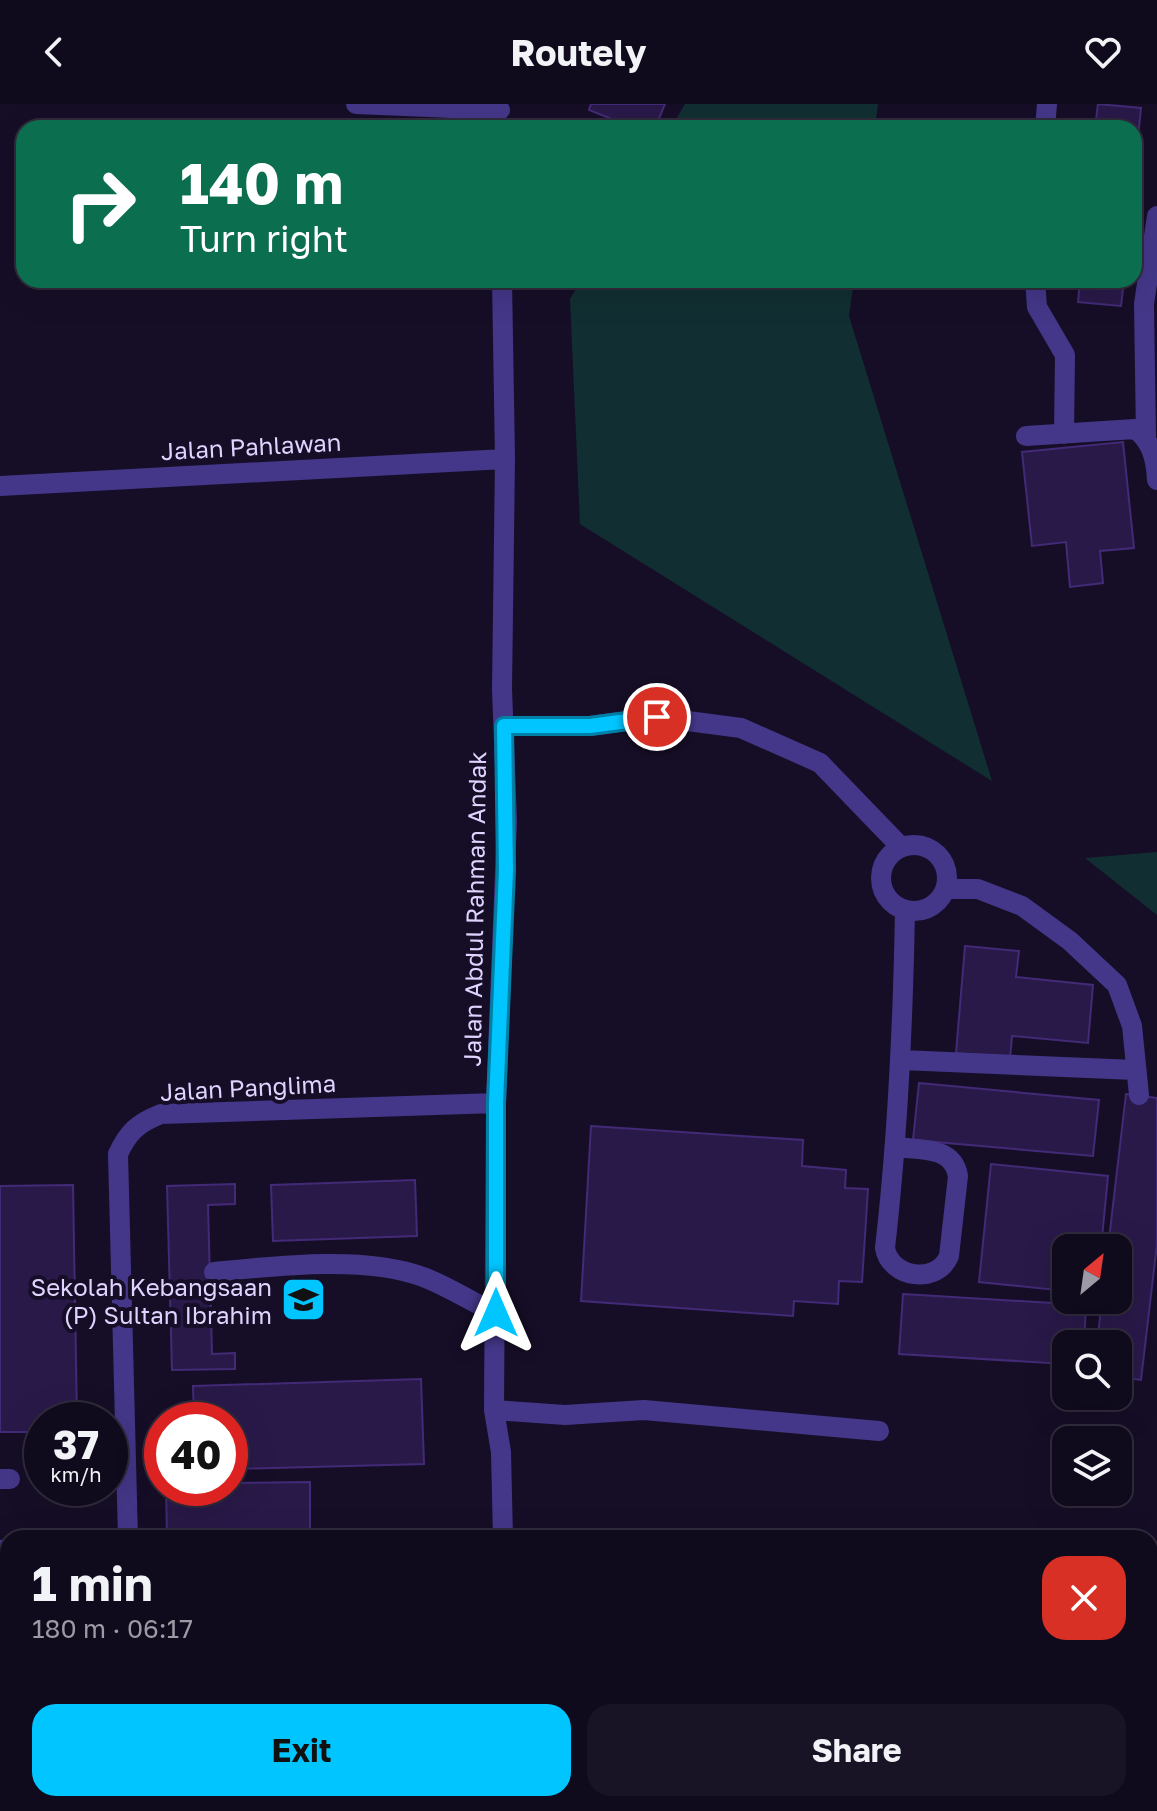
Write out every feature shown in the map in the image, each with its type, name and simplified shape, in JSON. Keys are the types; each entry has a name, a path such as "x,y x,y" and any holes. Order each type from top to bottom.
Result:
{"street":[{"path":"356,104 453,106 500,114"},
{"path":"1157,216 1144,304 1146,437 1156,462 1157,480"},
{"name":"Jalan Abdul Rahman Andak","path":"502,288 506,870 496,1103 494,1410 501,1452 503,1530"},
{"path":"1036,288 1037,307 1065,355 1064,434"},
{"path":"1026,436 1135,429 1146,437"},
{"name":"Jalan Pahlawan","path":"0,486 505,459"},
{"path":"504,726 590,726 657,717 741,728 820,763 901,847"},
{"path":"917,844 931,849 943,859 948,874 946,889 938,902 923,911 905,910 893,904 884,893 880,880 883,866 890,855 901,847 917,844"},
{"path":"946,889 978,889 1022,906 1070,941 1117,985 1132,1026 1139,1095"},
{"path":"896,1147 940,1152 950,1157 956,1165 958,1176 949,1256 945,1266 936,1273 903,1271 893,1267 887,1259 885,1248 902,1060 905,910"},
{"path":"902,1060 1135,1070"},
{"name":"Jalan Panglima","path":"128,1530 118,1154 125,1137 138,1123 161,1114 496,1103"},
{"path":"214,1272 337,1265 380,1268 422,1277 496,1313"},
{"path":"494,1410 565,1415 644,1410 879,1431"}],"green space":[{"path":"685,104 878,104 876,120 676,120"},
{"path":"576,288 853,288 849,316 992,781 580,524 570,299"},
{"path":"1157,852 1157,915 1085,858"}],"building":[{"path":"591,104 665,104 658,120 614,120 589,110"},
{"path":"1098,104 1141,108 1140,120 1096,120"},
{"path":"1079,288 1123,288 1121,306 1078,302"},
{"path":"1123,442 1134,548 1100,551 1103,583 1070,587 1066,542 1032,546 1022,452"},
{"path":"965,946 1019,951 1016,977 1093,985 1088,1043 1012,1036 1010,1059 956,1053"},
{"path":"919,1083 1099,1100 1093,1156 913,1140"},
{"path":"1126,1094 1157,1098 1157,1244 1141,1380 1132,1379 1132,1330 1099,1330 1100,1314 1132,1314 1132,1234 1110,1234"},
{"path":"591,1126 803,1140 802,1166 846,1170 845,1188 868,1189 862,1282 839,1281 838,1304 794,1301 793,1316 581,1301"},
{"path":"991,1164 1108,1176 1102,1234 1052,1234 1052,1290 979,1282"},
{"path":"415,1180 417,1236 273,1241 271,1185"},
{"path":"235,1184 235,1204 208,1205 212,1354 235,1353 235,1369 172,1370 167,1186"},
{"path":"73,1185 77,1402 24,1402 24,1432 0,1432 0,1186"},
{"path":"903,1294 1052,1303 1052,1314 1086,1314 1085,1330 1052,1330 1052,1363 899,1354"},
{"path":"421,1379 424,1464 248,1469 248,1402 193,1402 193,1386"},
{"path":"310,1482 310,1530 167,1530 166,1506 248,1506 248,1483"}],"place":[{"name":"Sekolah Kebangsaan (P) Sultan Ibrahim","path":"303,1300"}],"route":[{"path":"496,1313 496,1103 507,821 504,726 590,726 657,717"}]}
